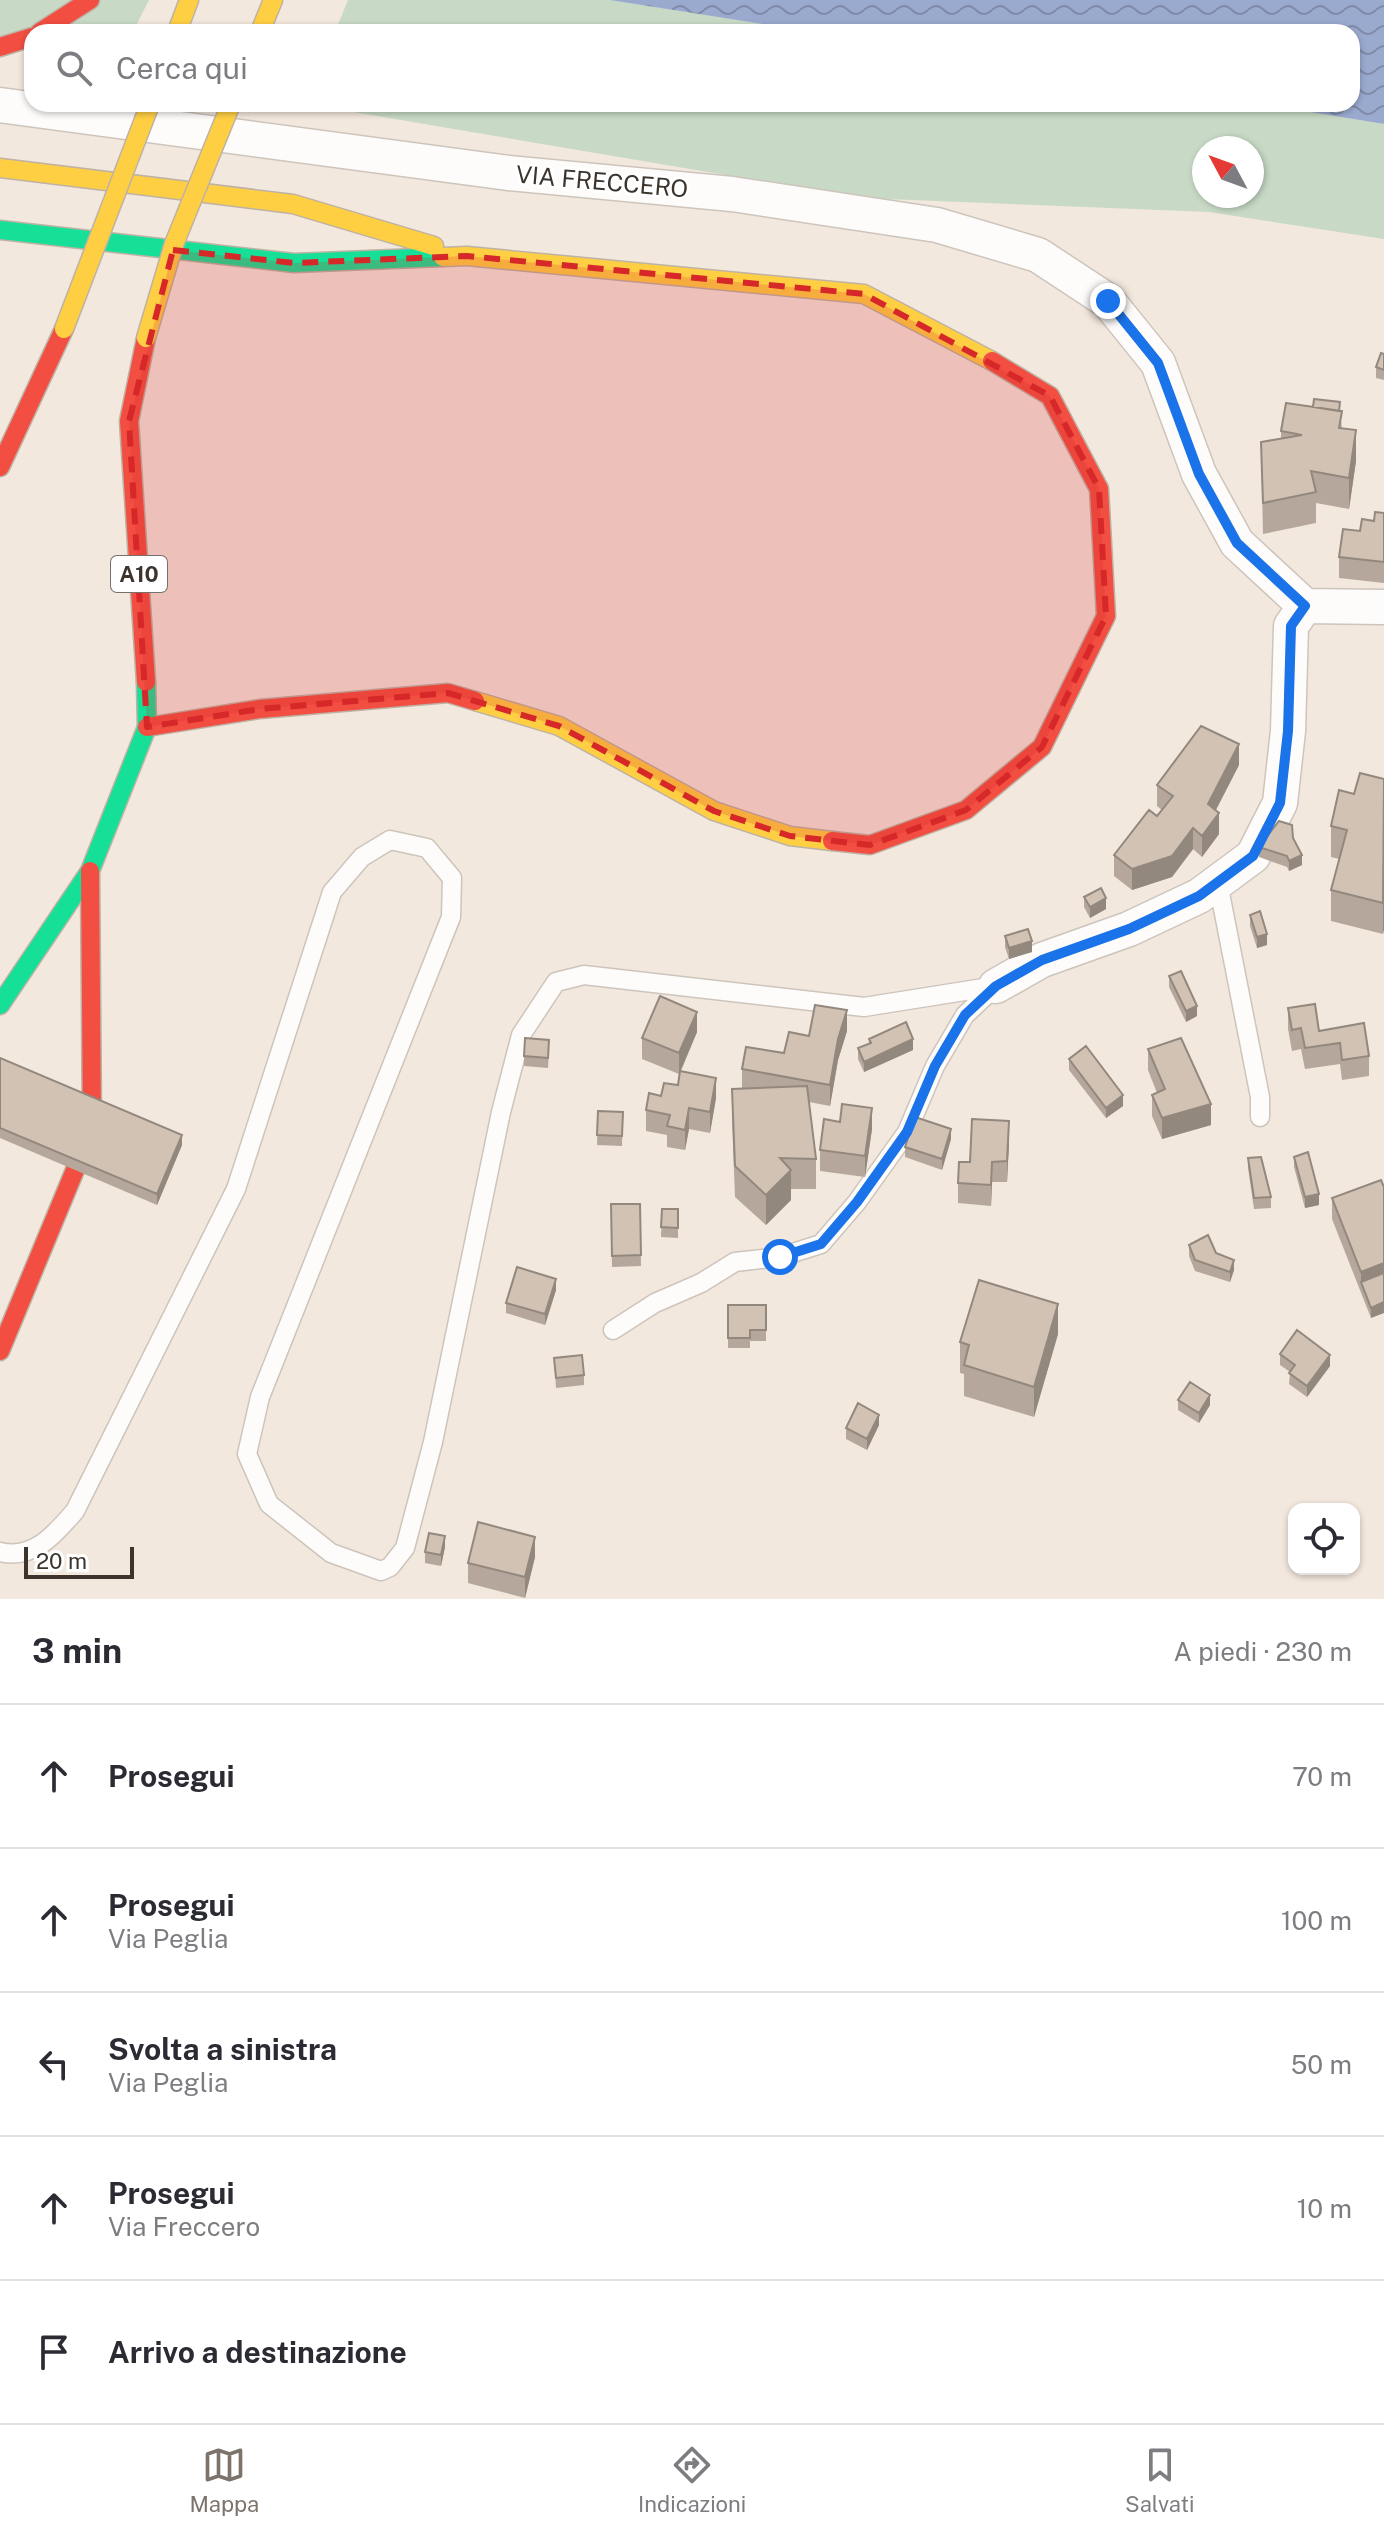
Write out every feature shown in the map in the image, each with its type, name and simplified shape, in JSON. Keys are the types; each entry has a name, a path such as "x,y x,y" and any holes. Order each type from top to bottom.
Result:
{"highway":[{"path":"52,24 90,0"},
{"path":"180,24 189,0"},
{"path":"263,24 273,0"},
{"path":"0,47 24,40"},
{"path":"0,467 64,329 147,112"},
{"name":"A10","path":"0,1005 90,871 147,727 144,612 133,518 129,421 146,338 174,244 228,112"},
{"path":"0,168 293,204 467,256"},
{"path":"0,230 294,263 467,256 864,294 963,343 1050,396 1099,489 1106,616 1042,747 966,810 870,845 790,836 714,811 559,726 448,693 260,709 147,727"},
{"path":"0,1351 92,1129 90,871"}],"street":[{"name":"VIA FRECCERO","path":"0,105 24,108"},
{"name":"VIA FRECCERO","path":"52,112 508,173 732,194 937,225 1038,255 1108,301 1158,363 1199,474 1237,543 1305,606"},
{"path":"996,986 1042,960 1129,929 1199,896 1253,856 1280,803 1288,731 1291,626 1305,606 1384,607"}],"lane":[{"path":"0,1552 31,1552 53,1536 75,1511 236,1189 332,892 362,857 390,840 427,848 452,878 451,917 260,1397 247,1454 269,1504 331,1553 381,1571 390,1567 405,1548 433,1442 501,1112 521,1035 556,982 584,975 864,1007 996,986"},
{"path":"1218,883 1260,1097 1260,1117"},
{"path":"613,1330 655,1303 701,1283 735,1262 780,1257 821,1244 857,1202 907,1132 935,1066 965,1015 996,986"}],"highlighted area":[{"path":"173,250 294,263 467,256 864,294 1050,396 1099,489 1106,616 1042,747 966,810 870,845 790,836 714,811 559,726 448,693 260,709 147,727 129,421"}],"green space":[{"path":"0,0 149,0 137,24 24,24 24,36 0,49"},
{"path":"348,0 613,0 764,24 338,24"},
{"path":"353,112 1310,112 1384,124 1384,239 1209,212 861,198"}],"water":[{"path":"610,0 1384,0 1384,124 1310,112 1360,112 1360,24 763,24"}],"building":[{"path":"1381,353 1384,354 1384,370 1376,367"},
{"path":"1314,399 1340,402 1339,411 1313,407"},
{"path":"1286,403 1342,411 1339,428 1356,430 1349,478 1311,471 1316,492 1263,503 1261,442 1302,435 1281,431"},
{"path":"1375,512 1384,513 1384,562 1339,557 1343,529 1360,531 1362,519 1374,521"},
{"path":"1201,726 1239,744 1208,804 1219,813 1202,836 1193,828 1172,856 1132,869 1114,855 1149,810 1157,816 1173,796 1157,785"},
{"path":"1360,773 1384,779 1383,903 1331,890 1347,830 1331,826 1339,790 1354,794"},
{"path":"1279,821 1292,825 1293,838 1302,855 1289,861 1287,856 1259,847"},
{"path":"1101,888 1106,898 1090,907 1084,897"},
{"path":"1260,911 1267,934 1257,937 1250,915"},
{"path":"1028,929 1032,941 1009,948 1005,936"},
{"path":"1181,971 1197,1006 1186,1011 1169,976"},
{"path":"660,996 697,1012 679,1053 642,1038"},
{"path":"1315,1004 1319,1031 1364,1023 1369,1056 1342,1060 1340,1043 1305,1048 1301,1028 1292,1030 1288,1008"},
{"path":"815,1005 847,1010 830,1085 742,1069 746,1047 784,1053 789,1032 809,1036"},
{"path":"906,1022 913,1039 864,1062 858,1048 871,1043 869,1039"},
{"path":"525,1038 549,1040 548,1058 524,1056"},
{"path":"1181,1038 1211,1104 1162,1118 1152,1095 1165,1089 1148,1049"},
{"path":"1086,1046 1123,1095 1106,1108 1069,1059"},
{"path":"0,1058 182,1135 157,1194 0,1128"},
{"path":"680,1071 716,1078 710,1112 689,1108 685,1130 667,1126 670,1115 646,1110 649,1093 661,1096 664,1083 678,1085"},
{"path":"807,1086 816,1159 780,1158 791,1170 766,1195 735,1166 732,1089"},
{"path":"842,1104 872,1108 865,1156 820,1150 824,1119 840,1122"},
{"path":"598,1111 623,1112 622,1136 597,1135"},
{"path":"915,1117 951,1129 942,1159 905,1147"},
{"path":"972,1119 1009,1121 1007,1161 992,1162 991,1185 958,1183 959,1162 970,1162"},
{"path":"1308,1152 1319,1194 1305,1197 1294,1157"},
{"path":"1261,1157 1271,1197 1254,1198 1248,1158"},
{"path":"1381,1180 1384,1187 1384,1263 1361,1272 1332,1198"},
{"path":"611,1204 640,1204 641,1255 612,1256"},
{"path":"662,1209 678,1209 678,1228 661,1227"},
{"path":"1208,1235 1216,1253 1234,1260 1230,1272 1195,1260 1189,1245"},
{"path":"517,1267 556,1279 545,1314 506,1303"},
{"path":"1384,1273 1384,1302 1371,1308 1361,1282"},
{"path":"979,1280 1058,1304 1034,1387 964,1365 969,1345 960,1342"},
{"path":"728,1305 766,1305 766,1330 750,1330 750,1338 728,1338"},
{"path":"1297,1330 1330,1355 1307,1386 1289,1373 1295,1365 1280,1354"},
{"path":"582,1355 584,1375 556,1378 554,1358"},
{"path":"1190,1382 1210,1395 1199,1413 1178,1400"},
{"path":"858,1403 879,1415 867,1439 846,1428"},
{"path":"478,1522 535,1537 525,1577 468,1563"},
{"path":"429,1533 445,1536 441,1555 425,1552"}],"traffic: fast":[{"path":"0,230 294,263 443,257"},
{"path":"0,1005 90,871 147,727 146,682"}],"traffic: slow":[{"path":"180,24 189,0"},
{"path":"263,24 273,0"},
{"path":"64,329 147,112"},
{"path":"146,338 174,244 228,112"},
{"path":"0,168 293,204 434,246"},
{"path":"443,257 467,256 864,294 992,361"},
{"path":"475,701 559,726 714,811 790,836 832,841"}],"traffic: jam":[{"path":"52,24 90,0"},
{"path":"0,47 24,40"},
{"path":"0,467 64,329"},
{"path":"146,338 129,421 146,682"},
{"path":"832,841 870,845 966,810 1042,747 1106,616 1099,489 1050,396 992,361"},
{"path":"147,727 260,709 448,693 475,701"},
{"path":"0,1351 92,1129 90,871"}],"route":[{"path":"780,1257 821,1244 857,1202 907,1132 935,1066 965,1015 996,986 1042,960 1129,929 1199,896 1253,856 1280,803 1288,731 1291,626 1305,606 1237,543 1199,474 1158,363 1108,301"}]}
